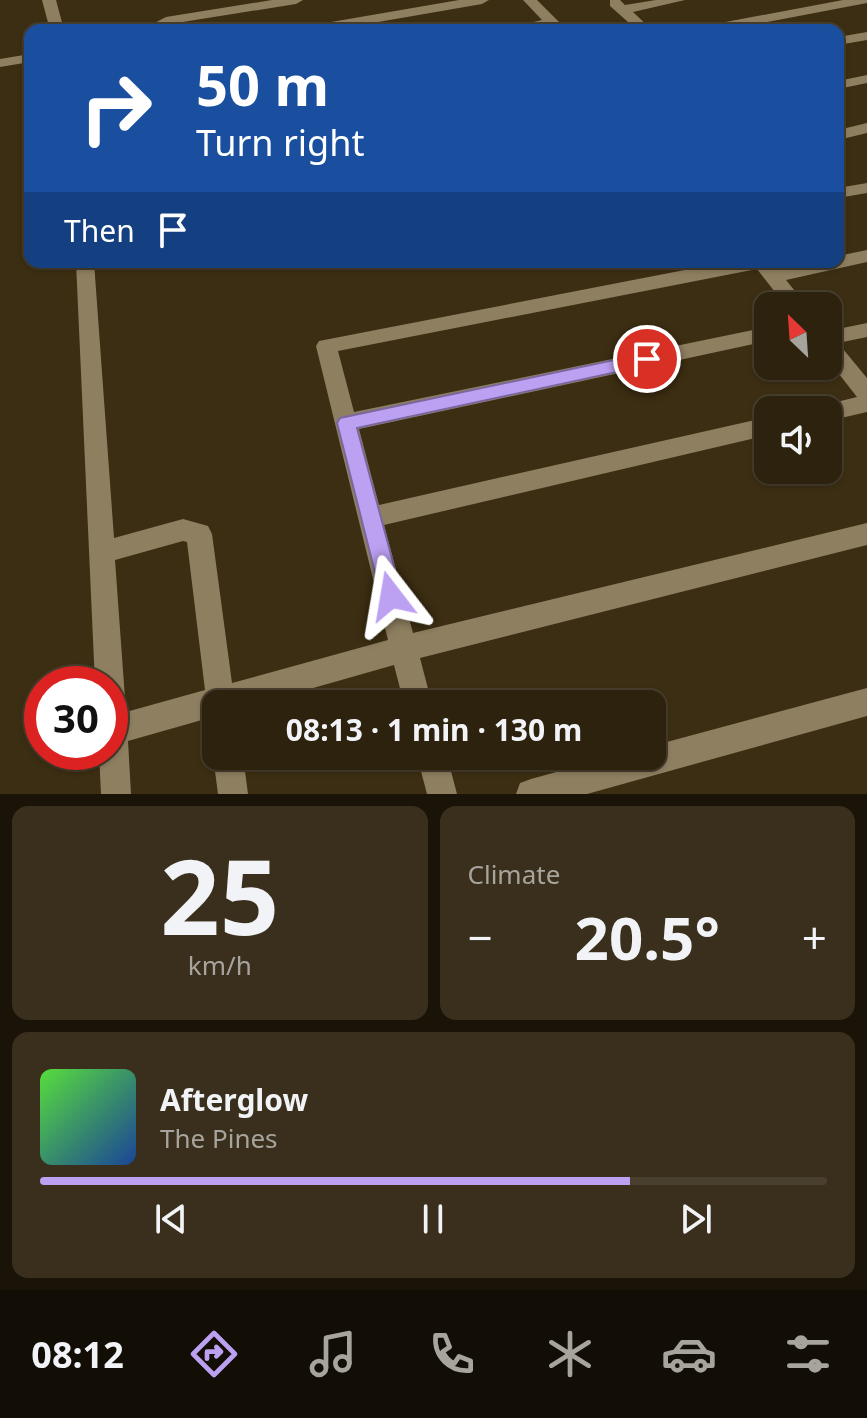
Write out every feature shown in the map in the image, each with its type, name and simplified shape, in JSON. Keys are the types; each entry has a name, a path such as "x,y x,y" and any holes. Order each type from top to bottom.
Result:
{"street":[{"path":"49,0 55,24"},
{"path":"160,24 296,0"},
{"path":"383,0 394,15"},
{"path":"342,24 482,0"},
{"path":"530,0 552,22 541,24"},
{"path":"617,5 678,0"},
{"path":"736,24 864,0"},
{"path":"617,5 638,24"},
{"path":"844,40 867,36"},
{"path":"0,63 24,59"},
{"path":"844,84 867,79"},
{"path":"844,134 867,128"},
{"path":"844,192 867,188"},
{"path":"844,258 867,256"},
{"path":"85,268 109,666"},
{"path":"414,690 326,346 758,268"},
{"path":"765,268 785,292"},
{"path":"842,335 867,330"},
{"path":"346,423 754,337"},
{"path":"842,362 867,393"},
{"path":"842,409 867,403"},
{"path":"370,518 754,429"},
{"path":"103,552 183,530 199,534 218,690"},
{"path":"262,690 404,649 867,534"},
{"path":"531,794 867,702"},
{"path":"128,726 202,707"},
{"path":"115,770 116,794"},
{"path":"230,770 233,794"},
{"path":"436,770 442,794"}],"route":[{"path":"391,596 346,423 647,359"}]}
